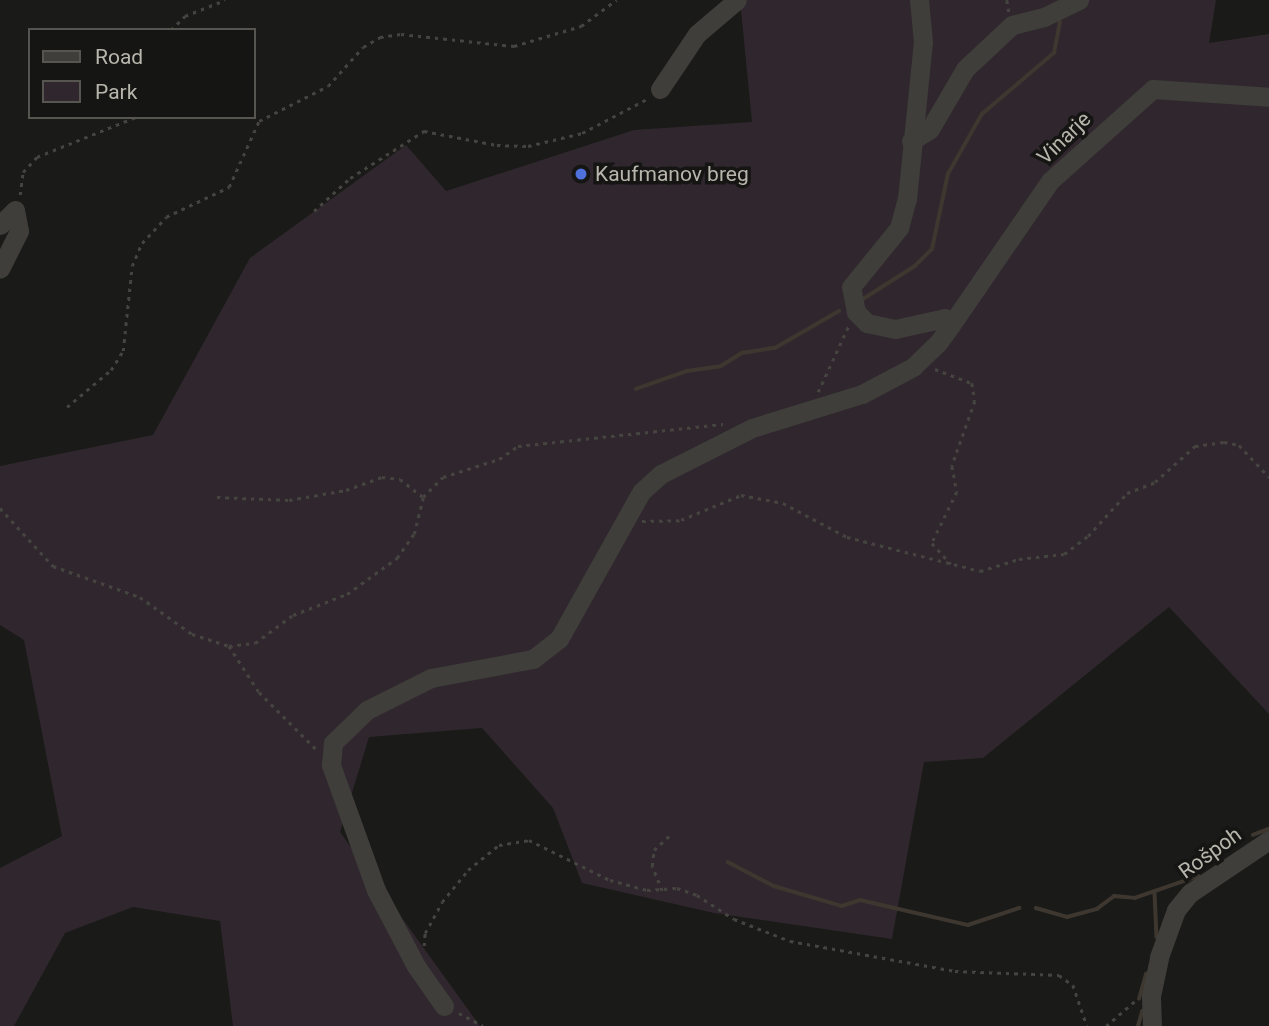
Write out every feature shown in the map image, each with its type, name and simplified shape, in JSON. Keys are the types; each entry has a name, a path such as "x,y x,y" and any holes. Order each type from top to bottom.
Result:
{"street":[{"path":"660,89 697,34 737,0"},
{"path":"919,0 923,42 907,199 899,228 851,287 856,312 867,323 895,329 945,317 951,325"},
{"path":"911,141 930,129 965,69 1012,25 1044,17 1079,0"},
{"name":"Vinarje","path":"331,765 333,743 367,710 431,678 533,659 559,639 641,492 661,474 752,428 862,394 913,367 938,343 1050,181 1153,89 1269,97"},
{"path":"0,225 15,210"},
{"path":"0,269 19,231 15,210"},
{"path":"331,765 376,890 416,966 448,1008"},
{"name":"Rošpoh","path":"1153,1026 1151,996 1166,929 1176,910 1190,893 1269,840"}],"path":[{"path":"173,28 185,16 226,0"},
{"path":"66,407 111,370 123,351 132,266 142,243 166,217 229,187 259,121 328,86 363,47 380,37 401,34 514,46 581,26 616,0"},
{"path":"314,211 350,178 424,131 497,145 544,143 582,133 660,89"},
{"path":"15,210 23,172 37,157 130,119"},
{"path":"809,410 856,312"},
{"path":"938,343 932,358 936,370 972,383 975,401 952,466 957,492 932,543 951,564"},
{"path":"0,508 53,566 140,597 192,634 229,646 255,643 293,615 347,594 397,558 414,534 423,497 443,477 499,459 518,446 659,428 732,423 752,428"},
{"path":"624,521 681,520 741,495 783,503 846,537 980,571 1019,559 1064,554 1088,536 1126,493 1155,482 1195,446 1224,442 1239,446 1269,477"},
{"path":"218,496 289,500 346,490 382,477 400,479 423,497"},
{"path":"229,646 260,692 331,765"},
{"path":"662,891 652,866 654,850 669,835"},
{"path":"424,954 425,933 442,902 468,870 499,845 529,840 610,880 662,891 677,888 697,895 734,919 790,941 864,952 914,966 1059,975 1073,985 1087,1026"},
{"path":"1106,1026 1114,1015 1151,996"},
{"path":"448,1008 484,1026"}],"green space":[{"path":"740,0 1216,0 1209,43 1269,34 1269,714 1169,607 983,758 924,762 892,939 714,913 582,883 553,808 482,728 369,737 340,832 480,1026 233,1026 220,921 133,907 65,933 14,1026 0,1026 0,868 62,836 24,640 0,625 0,466 153,435 250,258 406,145 446,191 634,130 752,122"}],"waterway":[{"path":"860,301 915,266 932,249 948,174 982,114 1054,53 1060,23"},
{"path":"636,389 687,371 721,366 742,353 775,348 839,311"},
{"path":"1253,835 1269,829"},
{"path":"728,862 774,886 842,906 860,900 968,925 1019,908"},
{"path":"1036,908 1067,917 1097,909 1114,896 1135,898 1198,876"},
{"path":"1155,893 1157,937"},
{"path":"1139,999 1146,974"},
{"path":"1138,1026 1142,1012"}],"place":[{"name":"Kaufmanov breg","path":"581,174"}]}
